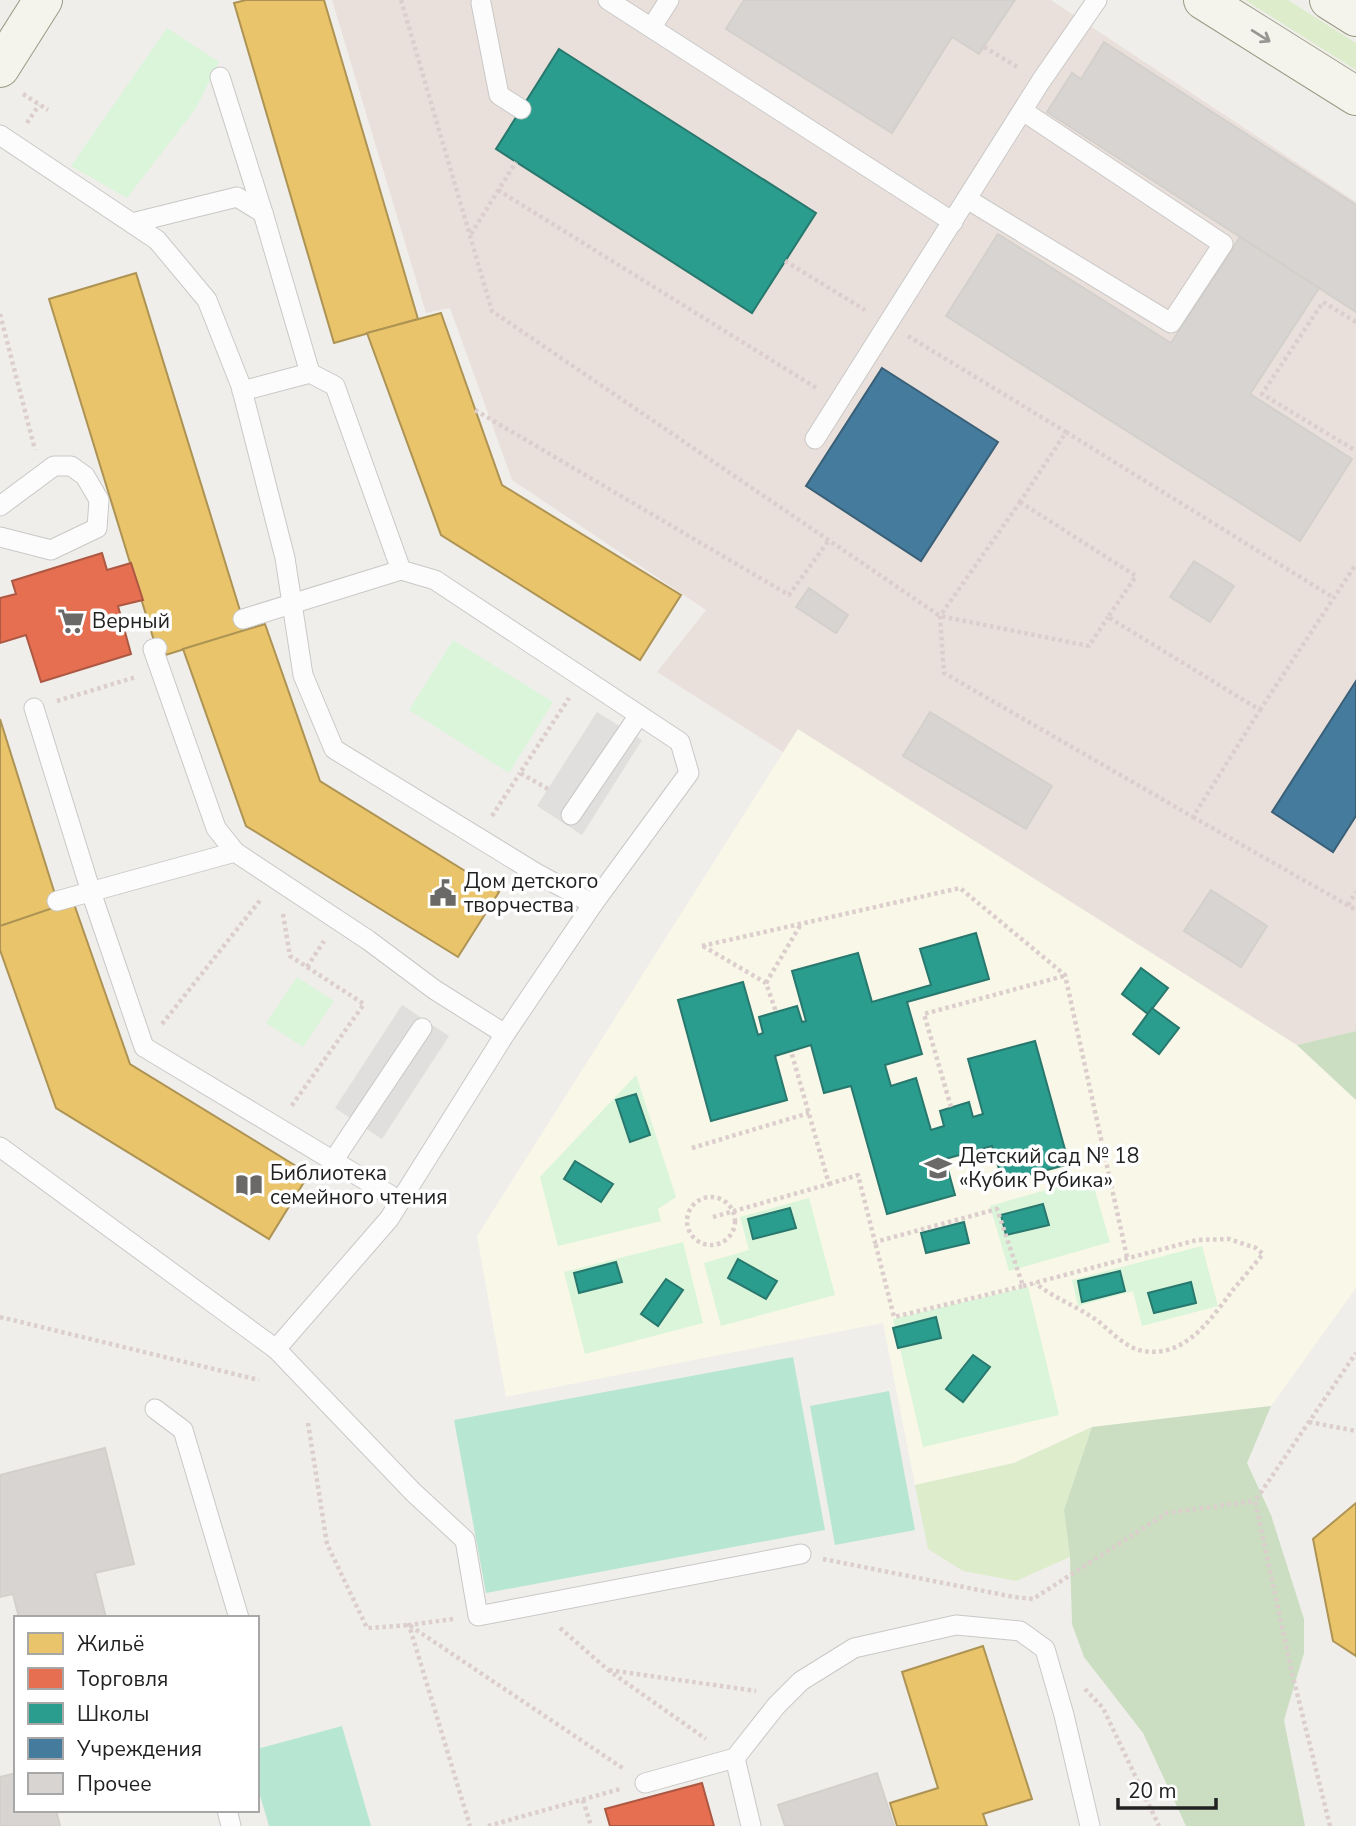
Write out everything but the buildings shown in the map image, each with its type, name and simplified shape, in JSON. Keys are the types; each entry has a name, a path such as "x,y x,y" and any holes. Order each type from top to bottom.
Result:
{"street":[{"path":"8,79 43,0"},
{"path":"1203,0 1356,96"},
{"path":"1329,0 1356,17"}],"lane":[{"path":"608,0 953,222"},
{"path":"652,27 669,0"},
{"path":"815,439 1041,81 1097,0"},
{"path":"481,1 499,95 521,109"},
{"path":"220,77 310,373"},
{"path":"967,199 1171,323 1223,244 1023,111"},
{"path":"0,135 158,240 207,300 242,391 285,558 303,675 334,749 536,873 593,904"},
{"path":"132,223 237,197 263,213"},
{"path":"242,391 310,373 335,386 401,570"},
{"path":"0,506 54,466 71,466 85,475 99,499 97,528 51,550 0,537"},
{"path":"243,620 401,570 435,580 680,742 689,773 593,904 505,1034 388,1219 276,1349"},
{"path":"157,648 153,649 216,828 235,852 368,940 435,990 505,1034"},
{"path":"34,708 91,892 144,1047 400,1201"},
{"path":"571,815 639,715"},
{"path":"57,901 235,852"},
{"path":"333,1161 422,1028"},
{"path":"0,1147 276,1349 413,1492 465,1540 478,1616 801,1554"},
{"path":"155,1409 183,1430 238,1616"},
{"path":"645,1783 735,1758 745,1742 801,1681 854,1648 956,1625 1020,1631 1045,1649 1064,1715 1090,1826"},
{"path":"735,1758 751,1826"}],"path":[{"path":"401,0 492,311 940,616 1089,646 1136,576 1020,502"},
{"path":"984,47 1041,81"},
{"path":"8,79 48,110"},
{"path":"470,235 516,162"},
{"path":"498,190 838,402"},
{"path":"785,261 1334,598"},
{"path":"1356,322 1324,302 1262,394 1356,451"},
{"path":"0,314 35,452"},
{"path":"475,410 789,595 829,540"},
{"path":"1066,432 940,616 944,673 1356,910"},
{"path":"1193,817 1356,564"},
{"path":"1108,617 1261,710"},
{"path":"34,708 160,670"},
{"path":"478,837 582,677"},
{"path":"520,773 548,789"},
{"path":"144,1047 276,879"},
{"path":"276,879 290,956 364,1004 277,1127"},
{"path":"776,1013 766,982 702,946 960,888 1065,975 1127,1257"},
{"path":"1348,905 1356,892"},
{"path":"766,982 801,924"},
{"path":"951,1107 924,1014 1065,975"},
{"path":"791,1051 829,1184"},
{"path":"692,1148 809,1113"},
{"path":"713,1217 858,1175 894,1317 1198,1240 1229,1239 1256,1248 1264,1254 1212,1319 1184,1344 1161,1353 1137,1349 1035,1283"},
{"path":"714,1197 729,1204 733,1212 735,1228 726,1240 711,1246 691,1236 686,1221 688,1213 698,1200 714,1197"},
{"path":"876,1242 997,1209 1023,1286"},
{"path":"0,1317 259,1380"},
{"path":"1330,1826 1292,1673 1255,1502 1356,1353"},
{"path":"1309,1422 1356,1431"},
{"path":"307,1423 327,1544 368,1629 478,1616"},
{"path":"801,1554 1014,1597 1033,1598 1167,1513 1255,1502"},
{"path":"536,1606 608,1670 735,1758"},
{"path":"409,1625 645,1783"},
{"path":"409,1625 470,1826"},
{"path":"608,1670 787,1696"},
{"path":"1083,1688 1103,1707 1158,1826"},
{"path":"488,1826 645,1783"},
{"path":"583,1800 591,1826"}],"shaded area":[{"path":"332,0 1051,0 1356,202 1356,1031 1297,1045 798,729 783,752 657,672 706,610 512,480 450,308 426,313"},
{"path":"597,712 642,740 582,835 537,806"},
{"name":"Детский сад № 18 «Кубик Рубика»","path":"798,729 1297,1045 1356,1100 1356,1288 1271,1406 1092,1427 1014,1463 915,1485 883,1323 506,1397 477,1236"},
{"path":"402,1005 449,1036 382,1139 335,1108"}],"green space":[{"path":"1245,0 1288,0 1356,43 1356,70"},
{"path":"167,28 219,62 196,108 127,198 71,166"},
{"path":"453,640 553,702 509,773 409,710"},
{"path":"297,977 334,1001 303,1047 266,1023"},
{"path":"1356,1031 1356,1100 1297,1045"},
{"path":"636,1075 676,1197 658,1209 661,1221 558,1246 540,1177"},
{"path":"1091,1177 1110,1242 1009,1271 990,1206"},
{"path":"809,1198 835,1295 721,1326 704,1263 749,1250 740,1217"},
{"path":"683,1242 703,1323 585,1354 564,1272"},
{"path":"1202,1246 1218,1306 1142,1326 1133,1291 1078,1306 1072,1280"},
{"path":"1028,1287 1059,1415 923,1447 893,1319"},
{"path":"793,1357 825,1530 486,1593 454,1420"},
{"path":"889,1391 915,1530 835,1545 810,1406"},
{"path":"1271,1406 1247,1463 1271,1515 1304,1619 1304,1653 1284,1720 1305,1826 1186,1826 1143,1733 1084,1657 1072,1624 1070,1557 1064,1510 1092,1427"},
{"path":"1092,1427 1064,1510 1070,1557 1016,1581 963,1571 928,1549 915,1485 1014,1463"},
{"path":"342,1726 371,1826 269,1826 259,1792 259,1748"}],"place":[{"name":"Верный","path":"71,621"},
{"name":"Дом детского творчества","path":"443,893"},
{"name":"Детский сад № 18 «Кубик Рубика»","path":"938,1168"},
{"name":"Библиотека семейного чтения","path":"249,1185"}]}
